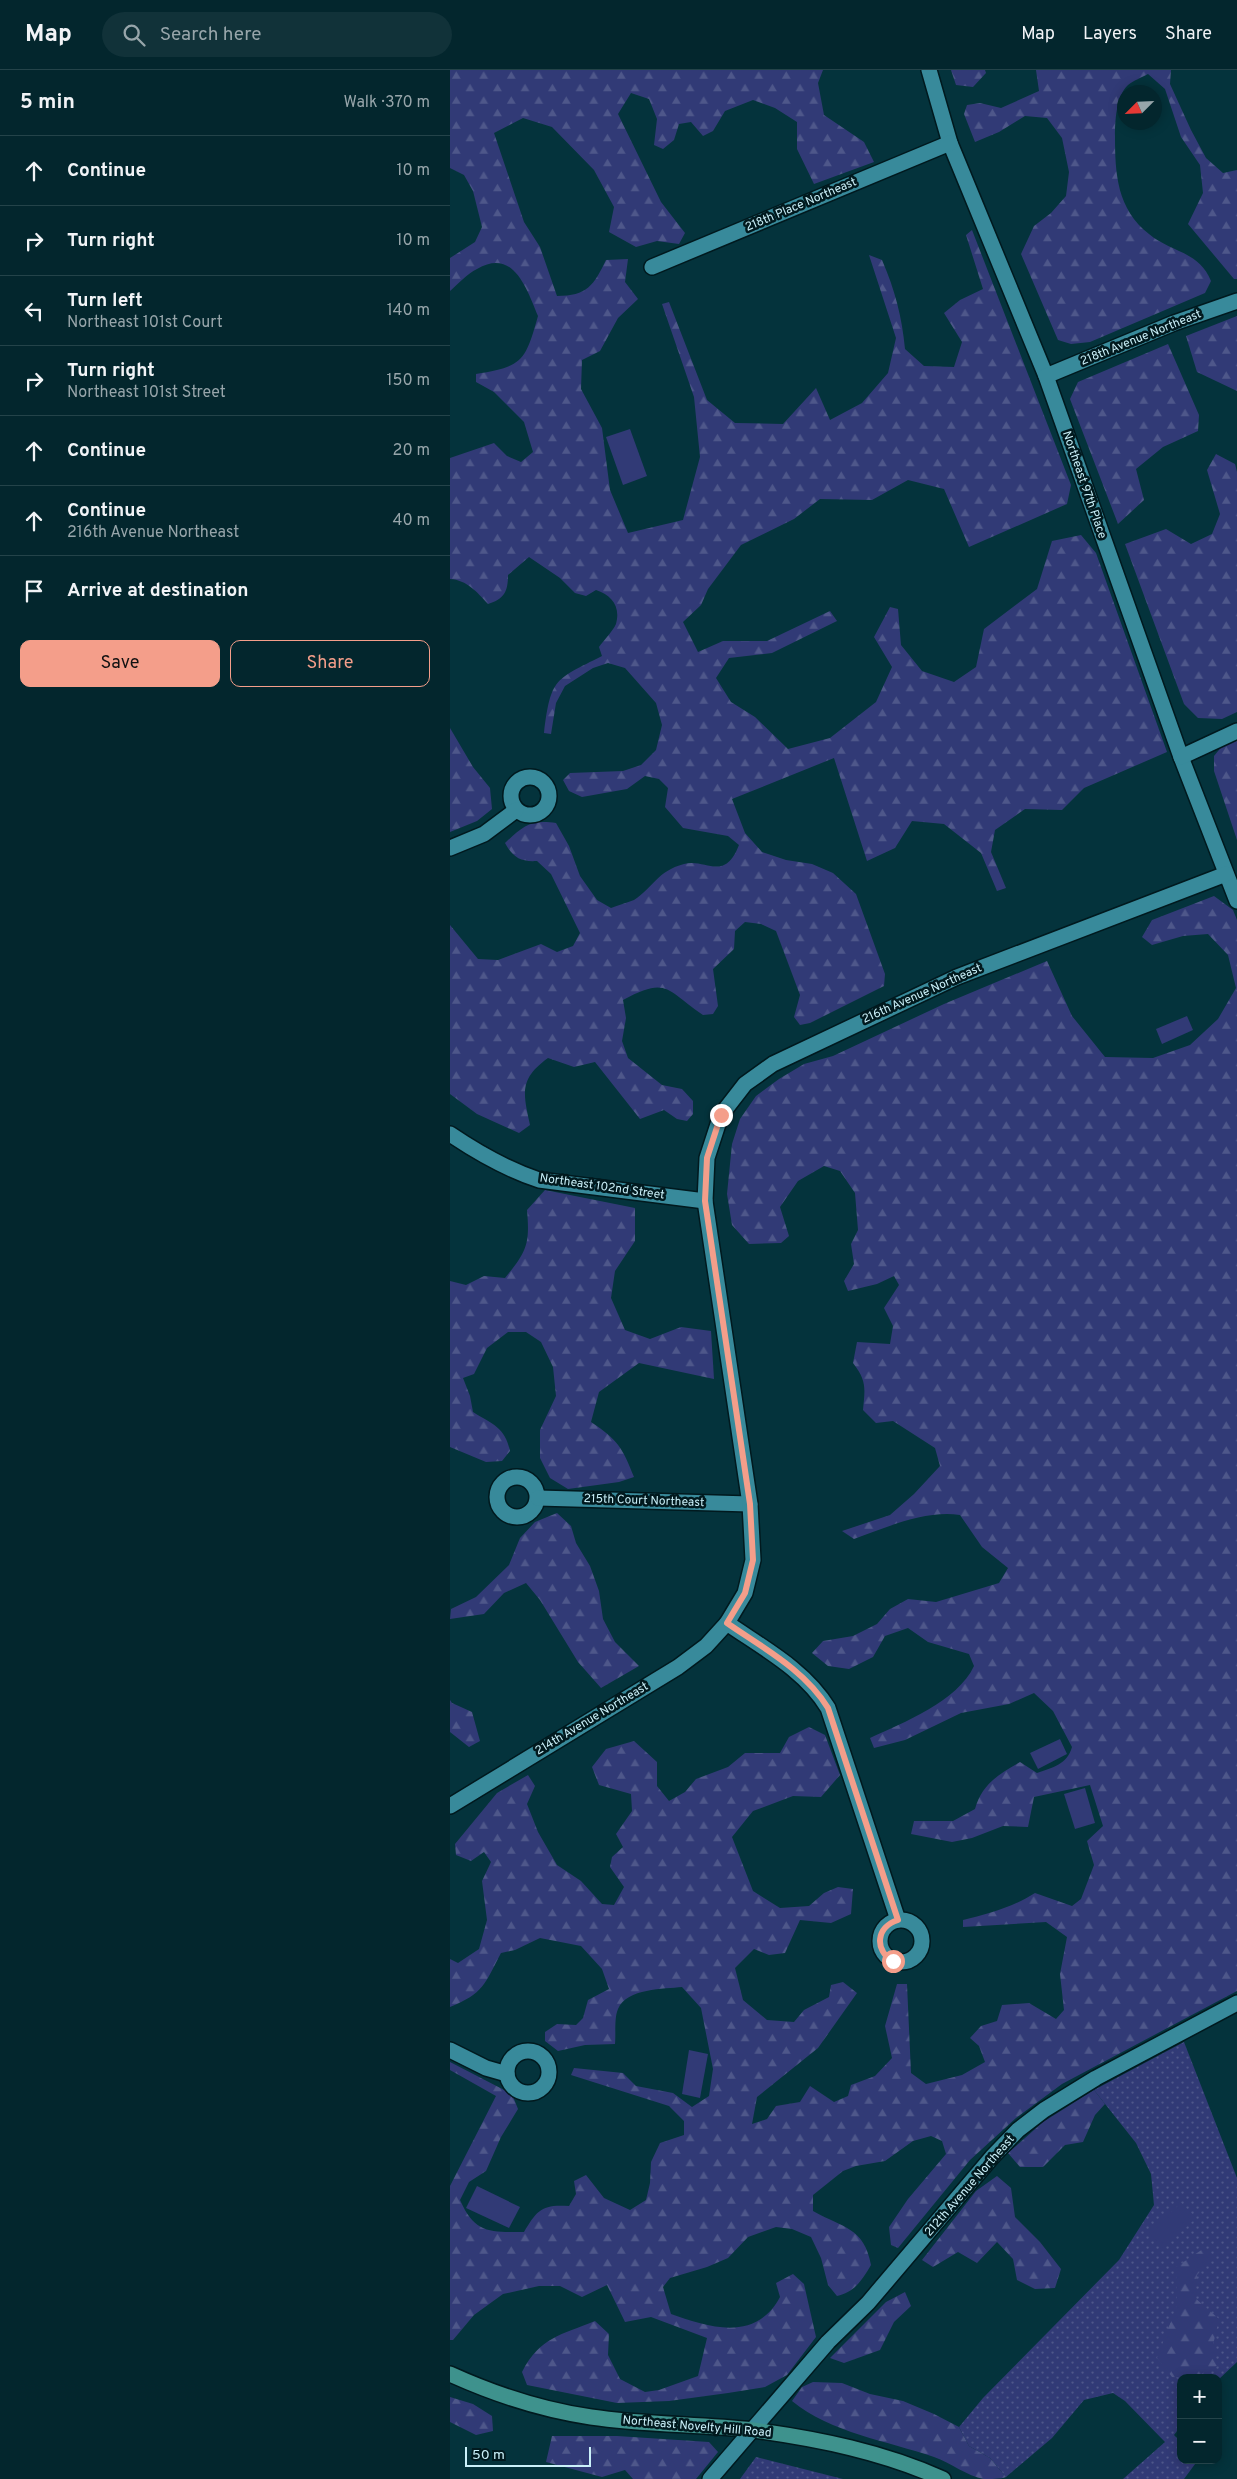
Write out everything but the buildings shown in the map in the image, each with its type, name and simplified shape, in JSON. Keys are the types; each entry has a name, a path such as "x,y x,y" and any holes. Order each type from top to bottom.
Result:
{"main road":[{"name":"Northeast Novelty Hill Road","path":"450,2374 472,2384 529,2403 590,2417 752,2430 837,2443 919,2468 944,2479"}],"street":[{"name":"Northeast 97th Place","path":"929,70 950,143 1046,376 1181,757 1237,901"},
{"name":"218th Place Northeast","path":"652,267 950,143"},
{"name":"218th Avenue Northeast","path":"1046,376 1174,323 1237,301"},
{"path":"1181,757 1237,731"},
{"path":"450,848 484,834 516,810"},
{"name":"216th Avenue Northeast","path":"750,1504 705,1201 707,1158 721,1115 745,1084 773,1064 957,977 1226,874"},
{"name":"Northeast 102nd Street","path":"450,1134 478,1153 514,1171 539,1180 705,1201"},
{"name":"215th Court Northeast","path":"538,1498 750,1504"},
{"name":"214th Avenue Northeast","path":"450,1806 678,1667 706,1646 727,1623 745,1593 753,1560 750,1504"},
{"path":"727,1623 792,1668 818,1691 828,1708 898,1920"},
{"name":"212th Avenue Northeast","path":"710,2479 828,2342 868,2303 992,2157 1018,2130 1044,2110 1096,2078 1237,2003"},
{"path":"450,2050 486,2068 507,2074"}],"green space":[{"path":"450,70 823,70 818,83 824,115 864,142 874,162 814,184 797,149 797,122 775,108 753,100 725,111 713,131 703,136 691,122 679,124 674,140 663,149 654,145 657,119 649,99 631,93 618,114 661,202 685,233 679,244 657,241 636,247 609,232 614,207 594,170 552,127 523,118 494,133 524,222 540,247 557,296 576,294 583,291 598,276 606,260 628,259 625,282 638,299 618,318 600,351 582,360 581,389 602,428 610,490 628,533 683,520 700,457 694,397 662,304 669,302 707,400 735,423 783,424 816,388 830,420 862,403 888,373 896,338 869,255 882,260 887,271 897,304 905,349 924,366 954,367 962,342 944,313 960,300 983,289 966,235 972,230 1071,485 1067,504 969,547 944,489 908,480 872,500 820,499 794,519 741,545 708,589 701,605 683,622 698,652 723,641 767,641 830,611 837,621 772,653 729,658 716,678 731,702 755,717 788,749 830,738 876,702 892,667 874,637 890,607 898,609 901,645 922,671 954,682 976,667 984,629 1037,589 1052,541 1081,535 1096,553 1167,752 1084,788 1062,810 1025,809 995,830 991,852 1006,888 997,891 981,853 944,824 912,821 895,848 867,861 834,758 732,799 745,833 762,852 786,860 812,864 833,873 856,894 885,974 884,986 810,1023 800,1025 794,1017 800,995 776,931 761,924 745,922 735,931 734,949 713,969 718,1006 713,1014 703,1015 666,989 649,989 623,1000 626,1018 622,1041 628,1058 662,1085 682,1089 693,1101 693,1114 687,1121 677,1119 664,1110 640,1119 595,1062 574,1067 548,1058 539,1066 532,1073 526,1087 525,1095 530,1125 519,1133 477,1114 450,1094 450,925 478,959 498,960 541,944 557,952 573,946 580,933 551,874 537,861 522,860 514,856 508,848 505,843 517,832 534,823 556,823 569,846 580,876 597,900 611,908 634,900 661,875 675,867 692,863 721,866 727,863 733,856 739,845 728,836 683,828 665,807 668,788 659,779 645,776 627,789 582,797 569,791 563,780 570,773 623,771 641,765 656,750 662,725 656,703 625,668 608,663 593,668 565,686 556,703 551,734 544,733 549,701 558,683 574,670 602,656 599,647 615,627 617,618 616,607 610,598 596,590 586,596 575,593 560,578 529,557 508,575 504,594 498,600 488,604 467,584 450,579 450,458 494,443 507,456 521,462 533,452 524,422 494,392 476,382 476,374 504,368 520,359 529,343 538,316 524,284 510,267 501,263 490,264 477,269 466,276 450,291 450,258 475,242 482,227 473,191 464,175 450,168"},
{"path":"951,70 985,70 986,73 973,87 956,85"},
{"path":"1036,70 1171,70 1170,84 1206,158 1223,173 1237,170 1237,279 1234,279 1188,224 1203,193 1200,165 1181,137 1165,89 1148,74 1128,85 1117,85 1115,150 1120,190 1124,202 1138,224 1157,240 1192,258 1206,271 1211,281 1205,293 1090,342 1071,344 1058,340 1021,254 1034,226 1051,213 1066,196 1069,172 1062,138 1047,118 1025,116 999,132 975,142 964,114 967,105 980,103 1001,108 1039,91"},
{"path":"1237,316 1237,391 1197,372 1186,336"},
{"path":"1168,344 1199,415 1198,431 1163,447 1136,469 1144,500 1118,524 1070,399 1078,382"},
{"path":"630,429 647,476 623,485 606,437"},
{"path":"1216,454 1235,464 1237,472 1237,712 1222,719 1198,718 1184,704 1125,544 1166,529 1191,544 1212,534 1220,514 1207,470"},
{"path":"450,728 473,767 490,788 492,809 477,821 450,832"},
{"path":"1237,739 1237,840 1214,771 1214,756 1223,745"},
{"path":"1214,896 1233,910 1237,920 1237,1991 1062,2084 1016,2118 970,2160 898,2248 891,2245 889,2227 908,2199 946,2154 942,2141 931,2136 913,2141 885,2161 856,2166 843,2171 813,2195 813,2211 851,2230 863,2243 868,2252 871,2265 861,2280 849,2292 837,2296 828,2285 821,2258 811,2237 792,2229 776,2227 748,2237 728,2258 707,2267 670,2278 663,2287 671,2314 701,2324 731,2328 745,2326 758,2321 770,2311 780,2297 776,2283 793,2274 804,2284 816,2337 787,2375 765,2387 669,2401 617,2403 527,2385 522,2372 536,2351 552,2339 595,2321 609,2334 608,2355 620,2379 645,2392 659,2390 698,2376 707,2338 651,2317 625,2322 607,2285 582,2297 560,2286 539,2286 503,2294 474,2315 453,2340 450,2340 450,2186 496,2096 450,2070 450,2062 512,2094 518,2109 501,2137 486,2171 469,2182 460,2200 466,2211 478,2225 485,2229 502,2232 524,2232 541,2210 552,2206 569,2206 576,2194 574,2181 586,2175 604,2198 630,2210 646,2200 650,2183 651,2162 660,2143 684,2135 684,2121 669,2106 571,2075 574,2068 623,2073 636,2086 673,2093 692,2107 709,2096 713,2069 701,2008 682,1987 637,1993 623,2002 618,2009 616,2017 615,2044 585,2045 558,2051 545,2041 545,2032 557,2024 576,2025 583,2018 588,2000 609,1989 602,1969 581,1946 540,1938 515,1950 501,1953 482,1987 470,1997 450,2007 450,1959 458,1963 479,1949 487,1920 482,1881 491,1862 484,1852 471,1861 456,1855 455,1844 497,1793 528,1775 535,1786 527,1804 538,1832 557,1865 581,1881 602,1904 614,1905 624,1887 610,1867 612,1857 623,1847 616,1834 632,1811 631,1794 599,1785 592,1767 606,1749 634,1741 657,1762 657,1786 669,1801 685,1792 696,1779 728,1767 745,1753 780,1753 789,1737 809,1727 825,1735 840,1775 821,1797 793,1796 753,1811 732,1837 753,1891 780,1908 809,1906 824,1893 838,1887 853,1889 851,1914 831,1923 800,1920 785,1953 769,1955 754,1949 735,1968 743,2000 767,2020 794,2022 804,2010 829,1997 831,1985 843,1982 857,1993 818,2048 757,2097 752,2124 767,2119 776,2106 800,2102 810,2086 834,2102 848,2096 851,2085 875,2076 892,2058 885,2026 897,1984 907,1984 911,2073 926,2084 962,2075 985,2062 979,2046 970,2038 981,2026 997,2021 1002,2005 1029,2003 1056,2019 1064,2010 1060,1974 1067,1937 1046,1922 963,1927 963,1920 1000,1910 1035,1893 1072,1906 1081,1899 1094,1865 1087,1841 1103,1826 1090,1785 1034,1797 1028,1827 1003,1826 972,1838 952,1842 911,1834 914,1821 953,1821 975,1809 978,1800 987,1786 998,1776 1020,1762 1037,1773 1063,1762 1072,1747 1053,1711 1034,1693 1009,1704 961,1713 905,1740 874,1748 870,1738 928,1710 956,1690 974,1666 969,1654 928,1642 908,1628 885,1636 873,1657 849,1669 828,1666 812,1653 823,1641 853,1636 877,1624 890,1609 908,1599 936,1602 999,1583 1008,1568 982,1547 960,1515 947,1514 920,1517 854,1539 842,1531 890,1515 914,1494 940,1466 935,1448 893,1421 876,1423 863,1410 863,1380 853,1363 857,1342 890,1344 893,1326 884,1308 899,1285 894,1276 877,1284 848,1291 844,1281 854,1264 851,1244 858,1230 855,1193 840,1171 824,1166 798,1181 780,1207 789,1236 781,1243 749,1244 732,1225 727,1194 732,1144 740,1119 756,1096 804,1064 833,1056 944,1004 1047,961 1072,1016 1105,1057 1153,1058 1190,1045 1218,1019 1236,988 1228,955 1208,934 1183,936 1152,945 1142,937 1152,920"},
{"path":"1187,1016 1193,1030 1162,1044 1156,1029"},
{"path":"545,1190 635,1208 635,1241 615,1271 611,1298 625,1330 650,1339 681,1327 711,1331 714,1379 639,1363 599,1392 591,1422 618,1445 634,1477 619,1482 568,1489 550,1478 540,1458 540,1430 556,1396 553,1367 541,1342 526,1332 508,1332 487,1348 474,1374 463,1378 470,1396 473,1412 492,1423 501,1431 505,1436 510,1451 502,1461 486,1462 450,1447 450,1281 466,1285 484,1276 505,1278 518,1261 525,1247 528,1231 527,1210"},
{"path":"557,1513 571,1526 576,1543 590,1566 599,1591 603,1619 615,1642 639,1666 601,1688 578,1662 540,1600 526,1583 504,1593 484,1614 450,1619 451,1609 476,1597 509,1565 520,1538 535,1522"},
{"path":"450,1700 452,1703 472,1712 480,1741 469,1747 450,1732"},
{"path":"1060,1739 1067,1754 1038,1769 1030,1753"},
{"path":"1085,1788 1095,1823 1075,1829 1064,1794"},
{"path":"1184,2042 1237,2178 1237,2362 1222,2376 1222,2374 1177,2374 1177,2431 1174,2435 1177,2438 1177,2464 1195,2464 1184,2479 1123,2479 1165,2442 1125,2401 1113,2393 1084,2400 1052,2438 1006,2477 990,2458 969,2446 959,2427 983,2398 1119,2260 1154,2205 1151,2174 1136,2143 1094,2090"},
{"path":"689,2050 708,2054 700,2098 682,2094"},
{"path":"1094,2090 1105,2104 1095,2115 1083,2142 1065,2145 1043,2167 1020,2167 1008,2153 1043,2122"},
{"path":"997,2176 1011,2188 1015,2217 1040,2242 1061,2269 1055,2288 1035,2289 1017,2280 1013,2259 997,2242 977,2263 958,2252 933,2267 922,2260 976,2191"},
{"path":"477,2186 520,2207 509,2228 466,2208"},
{"path":"1181,2203 1196,2218 1163,2248 1149,2232"},
{"path":"1203,2249 1214,2256 1197,2275 1195,2298 1219,2319 1213,2345 1217,2366 1201,2374 1177,2374 1177,2377 1172,2377 1157,2358 1177,2305 1176,2267"},
{"path":"905,2292 911,2306 894,2322 880,2350 844,2363 830,2358 886,2302"},
{"path":"813,2382 842,2383 870,2394 903,2401 934,2414 959,2427 969,2446 990,2458 1006,2477 984,2479 934,2457 860,2435 824,2421 792,2401 802,2387"},
{"path":"450,2397 473,2404 492,2416 493,2431 476,2435 450,2422"},
{"path":"552,2436 617,2436 709,2442 718,2452 696,2479 633,2479 625,2470 602,2477 546,2462"},
{"path":"756,2457 843,2479 740,2479"}],"route":[{"path":"721,1115 707,1158 705,1201 723,1334 750,1504 753,1560 745,1593 727,1623 792,1668 818,1691 828,1708 898,1920 885,1926 879,1939 882,1952 893,1961"}]}
